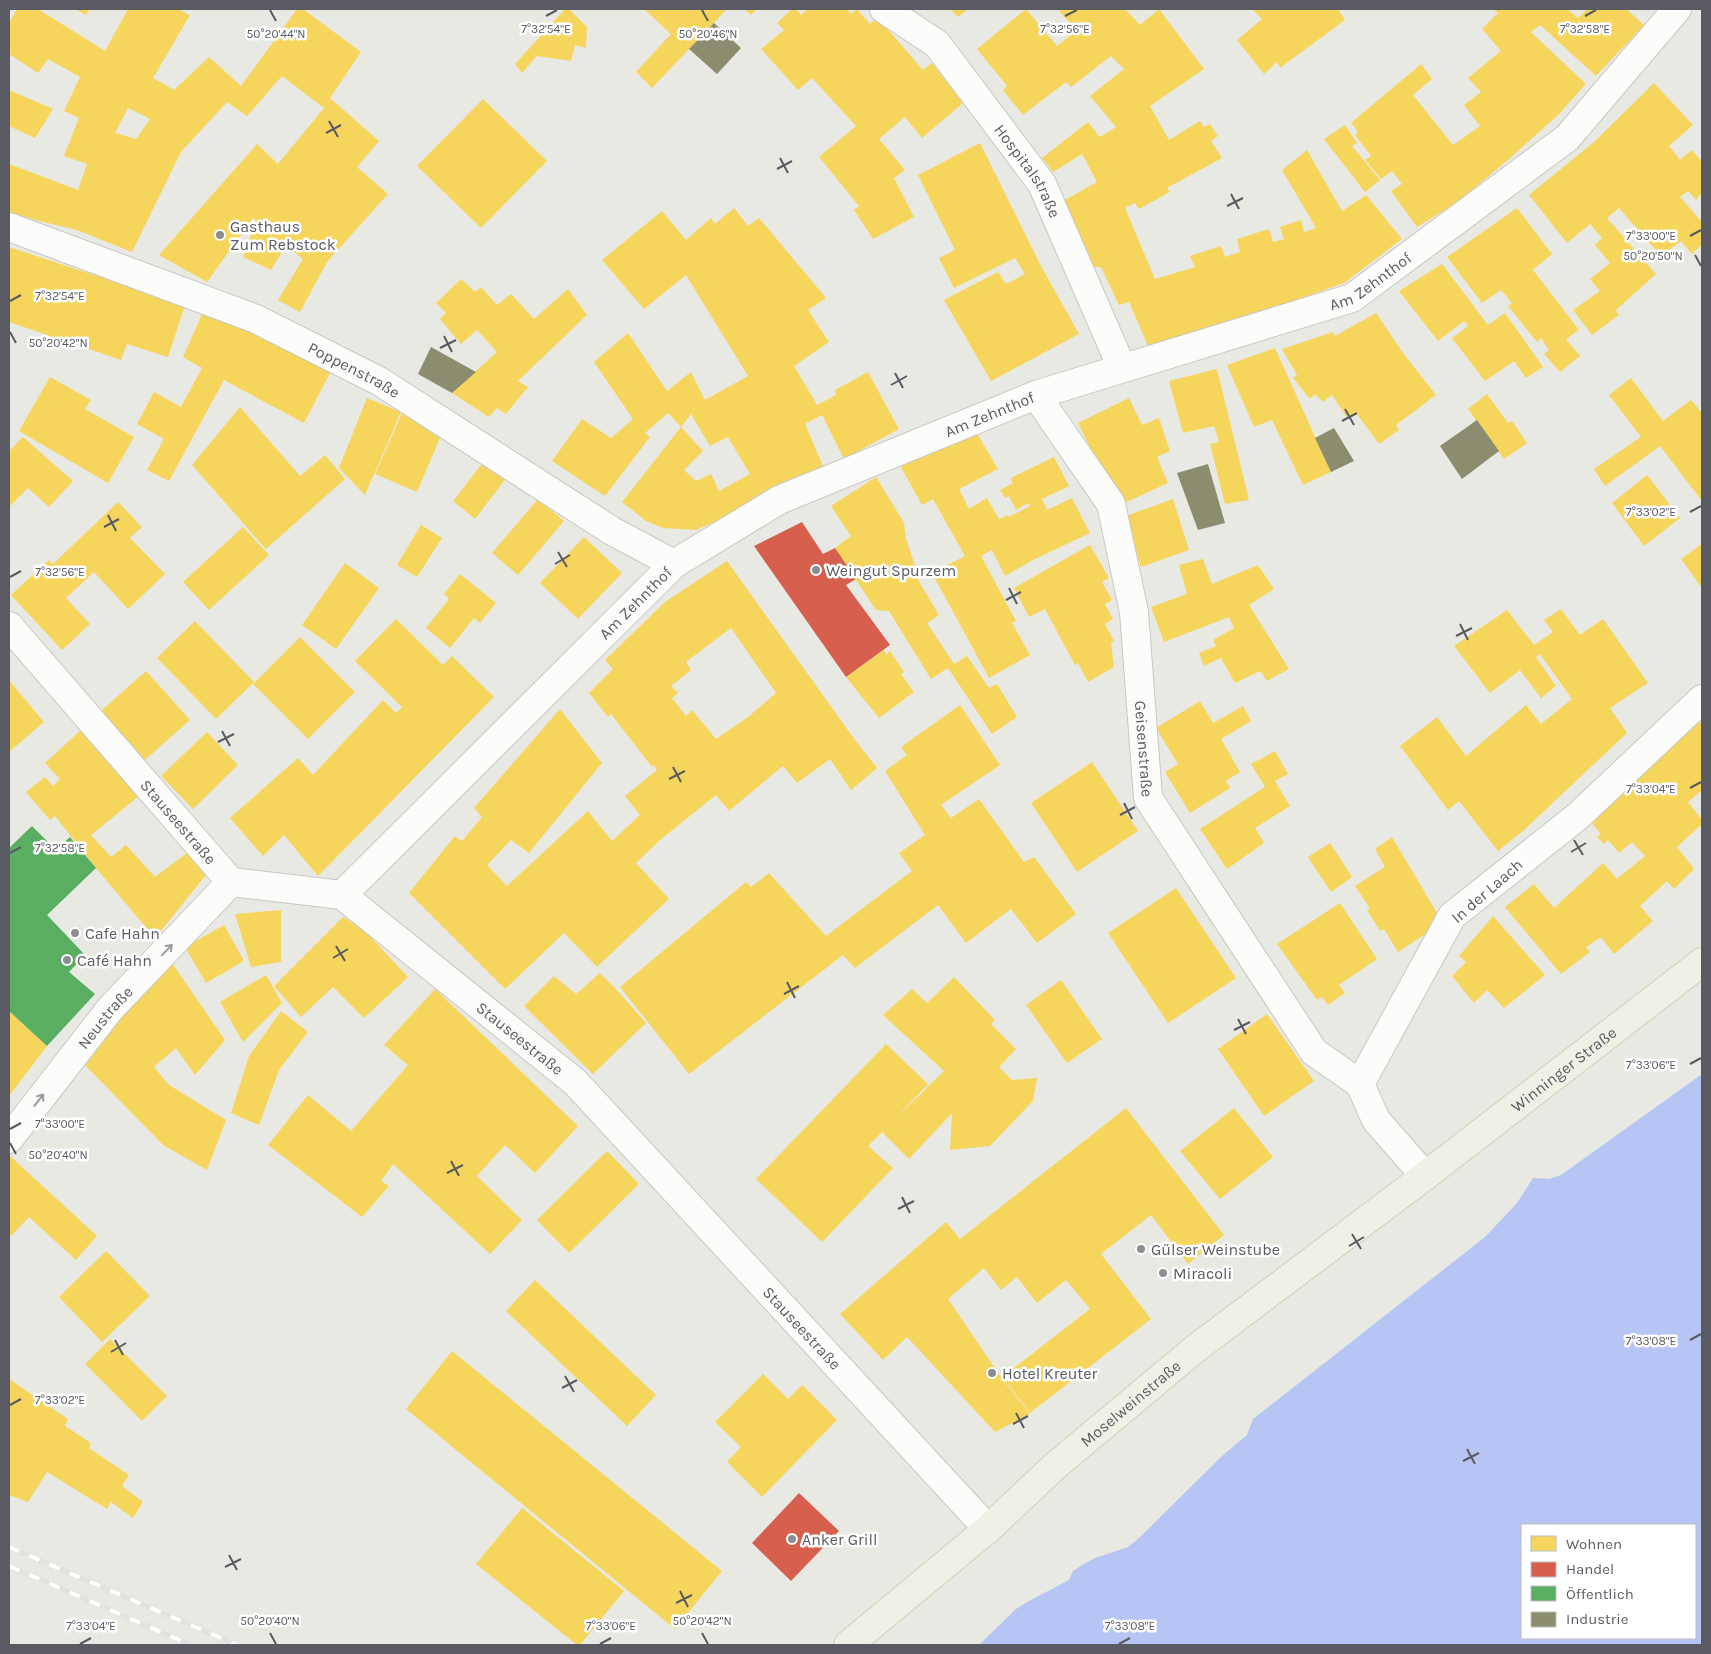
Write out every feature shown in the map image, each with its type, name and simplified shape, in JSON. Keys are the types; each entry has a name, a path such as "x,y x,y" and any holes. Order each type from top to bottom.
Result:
{"main road":[{"name":"Winninger Straße","path":"1425,1176 1702,962"},
{"name":"Moselweinstraße","path":"848,1645 988,1529 1055,1466 1194,1349 1425,1176"}],"street":[{"name":"Hospitalstraße","path":"884,9 936,44 1042,184 1122,368"},
{"name":"Am Zehnthof","path":"342,895 674,564 779,500 1036,395 1352,298 1567,138 1678,9"},
{"name":"Poppenstraße","path":"9,227 256,319 370,377 612,531 674,564"},
{"name":"Geisenstraße","path":"1036,395 1110,504 1134,612 1148,798 1314,1052 1360,1084"},
{"name":"Stauseestraße","path":"9,626 231,882"},
{"name":"In der Laach","path":"1360,1084 1452,916 1578,816 1702,699"},
{"path":"231,882 342,895"},
{"name":"Neustraße","path":"9,1139 110,1009 231,882"},
{"name":"Stauseestraße","path":"342,895 575,1082 988,1529"},
{"path":"1360,1084 1376,1120 1425,1176"}],"water":[{"path":"1702,1074 1702,1645 979,1645 1016,1609 1069,1580 1073,1571 1095,1558 1128,1547 1222,1456 1247,1435 1253,1419 1485,1237 1517,1203 1533,1178 1549,1179 1561,1175"}],"building: Wohnen":[{"path":"17,9 38,9 105,51 127,11 124,9 178,9 190,15 153,78 174,90 209,57 241,86 297,9 303,9 361,52 330,98 379,141 357,167 388,194 327,262 300,312 278,300 303,259 286,245 271,270 243,257 256,220 253,218 207,282 159,255 257,144 278,164 324,108 282,76 247,116 227,102 181,152 132,252 77,230 9,212 9,164 78,190 87,164 64,156 79,118 64,111 80,77 48,59 38,73 9,54 9,23","holes":["128,108 150,119 136,139 115,133"]},
{"path":"75,9 90,9 86,15"},
{"path":"565,9 569,9 587,27 586,48 575,45 571,61 537,56 522,73 515,64"},
{"path":"644,9 727,9 652,88 636,72 671,34"},
{"path":"744,9 757,9 751,15"},
{"path":"792,9 796,9 801,15 808,9 847,9 851,14 857,9 870,24 877,17 923,70 932,63 963,103 922,138 905,117 879,139 905,170 894,178 914,217 873,239 854,210 859,206 819,157 856,126 812,78 798,90 761,49 784,30 777,23"},
{"path":"950,9 968,9 958,17"},
{"path":"1026,9 1057,46 1077,30 1059,11 1062,9 1125,9 1140,25 1159,9 1204,69 1150,106 1169,140 1200,121 1204,127 1210,124 1218,136 1211,141 1222,158 1167,188 1170,192 1139,209 1135,203 1125,208 1155,279 1195,267 1190,256 1221,246 1225,257 1240,252 1237,239 1269,229 1273,242 1284,239 1280,227 1301,220 1304,232 1316,228 1282,170 1307,150 1342,211 1366,195 1402,239 1344,283 1293,301 1148,346 1129,302 1119,305 1101,267 1093,267 1063,201 1097,182 1082,154 1053,172 1042,158 1088,122 1100,137 1116,127 1090,96 1124,69 1111,56 1071,87 1066,82 1023,115 1003,90 1007,86 977,49"},
{"path":"1252,9 1338,9 1345,20 1280,68 1277,62 1264,74 1237,40 1262,19"},
{"path":"1493,9 1567,9 1578,18 1587,9 1626,9 1644,25 1596,76 1540,25 1531,32 1586,84 1558,115 1508,160 1456,203 1417,227 1391,191 1402,184 1392,171 1381,179 1365,160 1371,156 1355,135 1358,132 1351,123 1421,64 1432,79 1413,95 1453,145 1480,126 1464,105 1481,92 1468,78 1501,51 1482,29 1498,13"},
{"path":"1654,83 1693,125 1669,146 1680,160 1692,150 1702,162 1702,193 1696,200 1688,191 1680,197 1702,222 1702,244 1692,254 1681,241 1661,256 1619,208 1607,218 1656,274 1616,310 1619,315 1592,335 1573,310 1600,291 1590,279 1610,263 1595,245 1602,238 1590,224 1567,243 1529,195 1594,142"},
{"path":"9,90 53,109 35,138 9,126"},
{"path":"483,99 547,161 481,228 417,166"},
{"path":"1345,125 1357,143 1352,146 1380,180 1365,192 1324,139"},
{"path":"980,143 1041,266 1079,334 991,381 944,300 998,272 1006,284 1025,274 1015,258 954,288 939,258 955,250 918,175"},
{"path":"734,208 748,226 759,218 826,298 808,310 829,342 794,366 817,405 836,395 835,390 868,372 899,429 844,459 822,415 805,424 826,473 696,530 663,528 646,521 622,502 681,427 668,413 645,433 650,437 605,496 552,461 582,419 611,438 633,419 594,362 628,333 667,391 691,372 705,400 748,376 686,275 644,309 602,260 662,211 686,240 711,218 715,224","holes":["691,414 710,446 728,437 750,474 719,491 711,474 696,481 684,470 703,451 681,427"]},
{"path":"1517,208 1552,254 1533,270 1579,330 1566,339 1580,356 1560,372 1544,354 1549,350 1541,338 1537,342 1508,306 1512,303 1501,290 1482,303 1447,257"},
{"path":"9,247 185,305 168,357 127,344 121,360 9,322"},
{"path":"1442,264 1488,325 1505,313 1543,367 1526,378 1514,361 1485,381 1452,338 1468,326 1464,321 1438,341 1399,291"},
{"path":"461,279 475,292 481,287 497,305 511,294 534,319 568,289 587,315 518,381 528,387 506,414 497,408 489,417 452,393 497,352 477,330 461,344 440,319 446,313 436,303"},
{"path":"203,312 251,330 330,373 304,423 224,380 169,481 147,470 164,439 137,424 154,392 181,407 202,368 183,357"},
{"path":"1376,313 1403,353 1436,395 1396,425 1399,430 1379,444 1356,413 1348,419 1332,395 1323,402 1315,394 1310,399 1293,378 1297,375 1282,349 1333,332 1335,336"},
{"path":"1275,348 1331,472 1303,485 1272,420 1254,427 1227,365"},
{"path":"1217,369 1249,500 1225,504 1210,444 1219,442 1214,426 1183,433 1169,381"},
{"path":"50,377 91,400 85,409 134,437 108,483 19,431"},
{"path":"1631,378 1663,421 1691,400 1702,413 1702,501 1660,446 1605,486 1594,469 1641,437 1609,395"},
{"path":"1487,394 1508,423 1512,421 1527,443 1504,459 1468,409"},
{"path":"367,398 401,412 365,495 339,468"},
{"path":"1129,398 1142,425 1159,418 1170,451 1157,457 1168,483 1118,506 1078,423"},
{"path":"240,407 300,476 325,455 345,479 266,549 192,465"},
{"path":"402,413 443,431 417,492 375,474"},
{"path":"972,425 998,469 959,489 969,509 987,498 999,519 1008,515 1009,517 1030,506 1028,503 1016,510 1009,496 1005,498 1000,490 1013,483 1011,478 1054,457 1069,486 1042,499 1047,510 1072,498 1090,533 1033,560 1005,576 992,550 981,556 1016,621 1012,623 1030,655 989,678 932,573 965,556 933,499 922,505 898,462"},
{"path":"23,437 73,481 49,507 28,488 9,507 9,451"},
{"path":"485,460 507,477 475,519 453,501"},
{"path":"1647,475 1680,518 1644,546 1612,503"},
{"path":"876,477 904,523 906,539 917,571 917,578 939,615 927,623 954,664 967,656 989,688 997,684 1017,717 992,734 948,668 931,679 889,611 876,610 835,548 851,536 831,506"},
{"path":"538,499 564,521 518,575 492,553"},
{"path":"1173,499 1189,550 1141,567 1126,516"},
{"path":"118,502 142,527 130,538 165,574 128,609 94,572 66,598 90,624 62,650 11,595 49,560 53,564"},
{"path":"421,525 442,538 417,577 397,565"},
{"path":"243,527 269,555 209,610 183,582"},
{"path":"584,537 622,573 578,619 540,583"},
{"path":"1702,544 1702,588 1681,559"},
{"path":"1090,545 1109,578 1102,582 1112,600 1105,604 1113,619 1105,624 1114,641 1111,643 1114,667 1088,682 1078,663 1075,665 1045,609 1029,617 1014,588"},
{"path":"1203,559 1212,584 1258,565 1274,589 1249,605 1289,669 1267,681 1260,671 1235,683 1221,658 1204,666 1199,653 1216,646 1213,640 1234,628 1229,617 1164,642 1151,607 1187,594 1179,565"},
{"path":"727,561 877,768 851,790 830,759 797,783 783,766 729,811 716,795 660,840 636,863 669,899 597,967 564,933 505,989 409,893 455,836 462,841 482,817 474,808 560,709 602,763 529,853 511,840 487,865 507,886 588,811 612,841 640,815 625,796 657,770 654,765 652,767 611,714 608,717 589,693 613,669 605,660 665,602","holes":["731,628 776,693 748,717 716,739 692,710 686,716 672,698 678,693 671,686 691,670 686,662"]},
{"path":"345,563 379,588 336,649 302,625"},
{"path":"460,574 496,603 480,623 474,618 450,648 426,628 449,599 444,594"},
{"path":"1561,609 1580,635 1603,619 1648,683 1610,708 1627,733 1523,831 1498,851 1459,801 1448,810 1400,746 1437,717 1466,756 1526,705 1541,724 1572,699 1540,654 1536,657 1556,686 1541,698 1520,670 1490,693 1454,646 1507,610 1534,645 1553,632 1544,620"},
{"path":"396,619 443,665 452,656 494,697 318,876 284,835 263,856 230,818 298,758 313,775 383,700 396,713 402,707 355,661"},
{"path":"195,621 254,682 216,719 157,658"},
{"path":"300,637 355,692 308,739 253,684"},
{"path":"884,650 886,655 890,651 904,672 901,674 914,692 879,718 846,677"},
{"path":"146,671 190,720 145,760 101,711"},
{"path":"9,680 44,722 9,752"},
{"path":"1200,701 1213,723 1243,706 1251,721 1221,739 1240,772 1226,781 1230,788 1190,813 1165,772 1178,764 1156,728"},
{"path":"960,705 1000,765 941,805 951,818 979,799 1024,862 1034,857 1076,914 1037,943 1011,909 966,943 938,905 855,968 843,955 689,1074 620,987 746,882 751,887 769,873 826,936 912,871 899,853 925,835 885,771 907,755 901,747"},
{"path":"1702,721 1702,790 1688,802 1702,820 1702,824 1677,847 1694,869 1674,889 1667,881 1640,906 1653,921 1614,954 1601,937 1586,947 1590,952 1561,974 1505,907 1534,884 1554,908 1603,863 1617,879 1645,856 1632,842 1619,853 1608,840 1604,844 1597,837 1601,834 1589,820 1677,739"},
{"path":"81,730 139,796 91,835 111,857 126,845 155,877 187,853 206,875 155,938 55,816 50,820 26,792 45,777 53,786 60,779 45,763"},
{"path":"207,732 238,765 193,809 161,776"},
{"path":"1275,751 1288,774 1275,781 1290,806 1255,828 1264,843 1227,869 1200,829 1265,787 1251,764"},
{"path":"1092,762 1138,831 1077,872 1031,803"},
{"path":"1392,837 1437,913 1427,933 1398,952 1384,929 1380,931 1367,910 1370,908 1355,886 1385,867 1375,849"},
{"path":"1330,843 1352,877 1331,892 1308,857"},
{"path":"1176,888 1236,978 1168,1023 1108,933"},
{"path":"1340,903 1377,959 1339,985 1345,993 1328,1005 1322,997 1317,1000 1277,944"},
{"path":"281,910 281,962 251,967 235,914"},
{"path":"1493,916 1545,975 1504,1008 1487,990 1474,1003 1452,976 1466,962 1459,956"},
{"path":"343,917 364,930 408,977 364,1018 333,987 301,1017 274,986"},
{"path":"224,925 244,961 206,983 185,947"},
{"path":"172,963 225,1040 195,1075 176,1048 154,1067 169,1085 226,1120 207,1170 163,1145 82,1062 113,1017"},
{"path":"600,973 646,1023 593,1074 524,1006 554,976 576,994"},
{"path":"266,975 282,1003 243,1042 220,1002"},
{"path":"954,977 995,1020 991,1024 1016,1049 999,1067 1012,1080 1037,1078 1033,1101 990,1146 950,1150 952,1113 909,1159 882,1132 868,1146 893,1168 822,1242 756,1179 886,1044 928,1084 895,1119 944,1071 883,1015 912,989 927,1003"},
{"path":"1061,980 1102,1039 1067,1063 1026,1005"},
{"path":"435,989 578,1126 535,1173 505,1145 477,1176 522,1220 490,1254 393,1164 381,1181 389,1186 362,1217 268,1145 308,1095 351,1131 408,1065 384,1045"},
{"path":"9,1011 47,1046 9,1096"},
{"path":"281,1011 308,1032 279,1070 259,1125 231,1113 249,1056"},
{"path":"1267,1014 1314,1081 1264,1116 1218,1049"},
{"path":"1126,1108 1224,1235 1188,1264 1151,1215 1101,1254 1151,1319 1030,1413 1002,1377 1090,1309 1066,1280 1037,1303 1017,1277 1001,1290 984,1268 948,1299 1001,1377 1030,1414 995,1432 907,1337 883,1360 840,1314 946,1222 960,1239"},
{"path":"1234,1108 1273,1157 1220,1199 1180,1151"},
{"path":"607,1151 639,1184 569,1253 537,1220"},
{"path":"9,1155 97,1236 76,1260 29,1217 9,1238"},
{"path":"106,1251 150,1296 102,1342 59,1297"},
{"path":"535,1280 656,1395 627,1426 506,1311"},
{"path":"110,1339 167,1396 142,1421 85,1364"},
{"path":"452,1351 722,1571 675,1629 406,1409"},
{"path":"763,1374 788,1399 802,1385 837,1420 762,1497 727,1462 741,1447 715,1422"},
{"path":"9,1379 68,1419 65,1426 91,1443 89,1448 129,1475 122,1486 143,1502 133,1518 111,1502 107,1509 47,1472 28,1502 9,1495"},
{"path":"522,1508 624,1591 580,1645 577,1645 476,1564"}],"building: Handel":[{"path":"802,522 823,554 835,548 856,579 846,585 890,645 846,677 754,546"},
{"path":"799,1493 839,1531 791,1581 752,1543"}],"building: Öffentlich":[{"name":"Café Hahn","path":"32,826 56,850 70,837 96,868 47,915 85,955 69,972 95,994 47,1046 9,1011 9,848"}],"building: Industrie":[{"path":"714,23 741,48 717,74 689,49"},
{"path":"431,347 476,372 452,393 418,374"},
{"path":"1477,420 1499,451 1462,479 1440,446"},
{"path":"1334,428 1354,461 1331,472 1315,438"},
{"path":"1208,464 1225,523 1198,530 1177,473"}],"railway":[{"path":"9,1547 237,1645"},
{"path":"9,1566 191,1645"}],"place":[{"name":"Gasthaus Zum Rebstock","path":"220,235"},
{"name":"Weingut Spurzem","path":"816,570"},
{"name":"Cafe Hahn","path":"75,933"},
{"name":"Café Hahn","path":"67,960"},
{"name":"Gülser Weinstube","path":"1141,1249"},
{"name":"Miracoli","path":"1163,1273"},
{"name":"Hotel Kreuter","path":"992,1373"},
{"name":"Anker Grill","path":"792,1539"}]}
